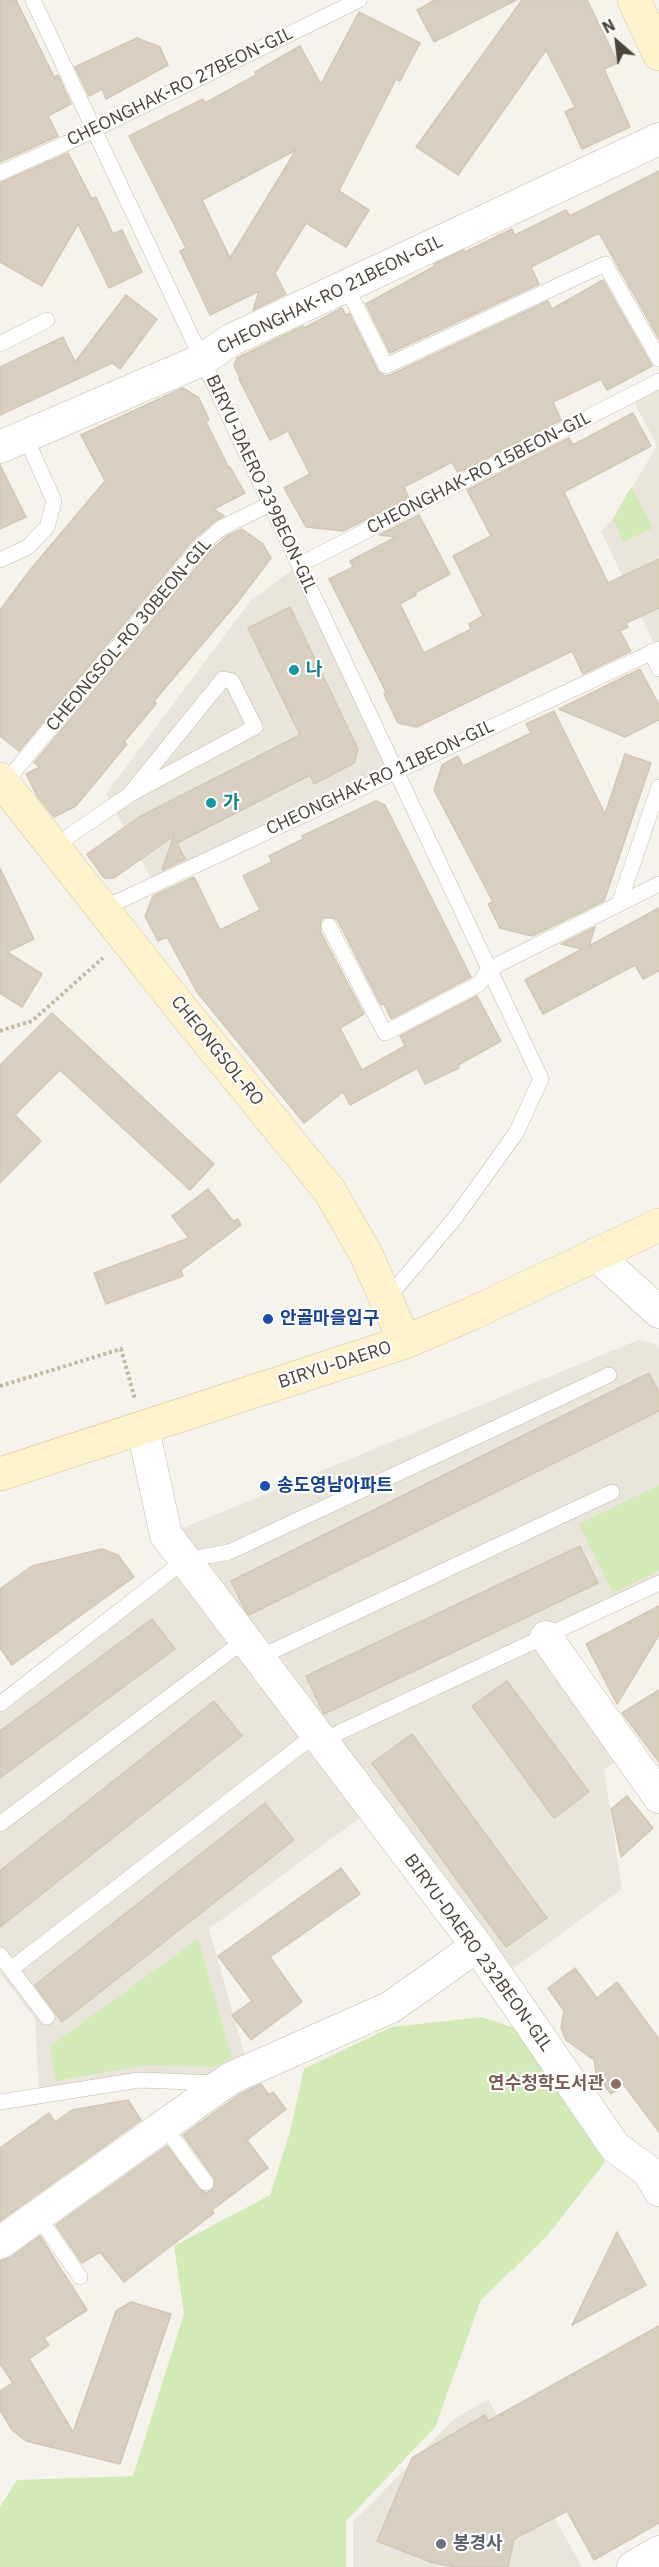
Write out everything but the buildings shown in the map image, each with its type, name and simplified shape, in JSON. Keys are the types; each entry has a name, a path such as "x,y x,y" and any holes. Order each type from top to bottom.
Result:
{"street":[{"path":"634,0 659,54"},
{"name":"CHEONGHAK-RO 21BEON-GIL","path":"12,441 202,360 231,340 659,139"},
{"name":"CHEONGSOL-RO","path":"2,781 102,909 329,1190 366,1254 405,1342"},
{"name":"BIRYU-DAERO","path":"0,1474 405,1342 471,1314 659,1225"},
{"path":"595,1254 659,1312"},
{"name":"BIRYU-DAERO 232BEON-GIL","path":"143,1429 166,1535 477,1946 615,2147 655,2175"},
{"path":"546,1637 659,1797"},
{"path":"0,2243 231,2078 391,2007 477,1946"},
{"path":"633,2567 659,2552"}],"lane":[{"name":"BIRYU-DAERO 239BEON-GIL","path":"33,0 541,1079 516,1133 455,1218 386,1300"},
{"name":"CHEONGHAK-RO 27BEON-GIL","path":"0,173 94,130 359,0"},
{"path":"346,286 387,366 605,264 659,359"},
{"path":"0,344 47,320"},
{"name":"CHEONGHAK-RO 15BEON-GIL","path":"299,565 659,381"},
{"path":"0,560 28,548 47,527 54,501 12,441"},
{"name":"CHEONGSOL-RO 30BEON-GIL","path":"2,781 201,546 221,528 270,504"},
{"path":"655,650 659,669"},
{"name":"CHEONGHAK-RO 11BEON-GIL","path":"102,909 655,650"},
{"path":"53,847 129,795 255,727 232,681 223,679 129,795"},
{"path":"619,904 659,787"},
{"path":"329,926 385,1033 480,984 489,969 659,884"},
{"path":"0,1704 185,1560 229,1552 609,1375"},
{"path":"0,1824 251,1649 612,1492"},
{"path":"11,1969 318,1738 546,1637 659,1583"},
{"path":"0,1955 47,2017"},
{"path":"0,2102 139,2080 224,2083"},
{"path":"164,2126 206,2183"},
{"path":"38,2216 80,2277"}],"path":[{"path":"0,1031 32,1021 125,937"},
{"path":"0,1386 121,1349 143,1429"}],"shaded area":[{"path":"659,381 659,649 657,650 601,531 613,519 657,446 631,396"},
{"path":"299,565 396,771 154,884 106,794 252,599"},
{"path":"638,1340 656,1344 659,1350 659,1583 546,1637 628,1753 604,1770 622,1889 499,1979 372,1809 209,1929 249,2070 231,2078 39,2096 35,2019 0,1973 0,1704 184,1561 166,1535"},
{"path":"488,2399 582,2567 353,2567 353,2522 453,2420"}],"green space":[{"path":"631,487 653,528 623,542 613,519"},
{"path":"659,1485 659,1571 613,1593 579,1524"},
{"path":"198,1939 232,2058 214,2067 147,2065 56,2081 50,2046"},
{"path":"482,2017 514,2028 605,2162 547,2236 481,2300 435,2427 346,2521 346,2567 0,2567 0,2507 17,2480 133,2476 184,2314 174,2246 270,2195 290,2132 304,2069 391,2027"}],"place":[{"name":"나","path":"294,670"},
{"name":"가","path":"211,803"},
{"name":"안골마을입구","path":"268,1319"},
{"name":"송도영남아파트","path":"265,1486"},
{"name":"연수청학도서관","path":"616,2084"},
{"name":"봉경사","path":"441,2544"}]}
